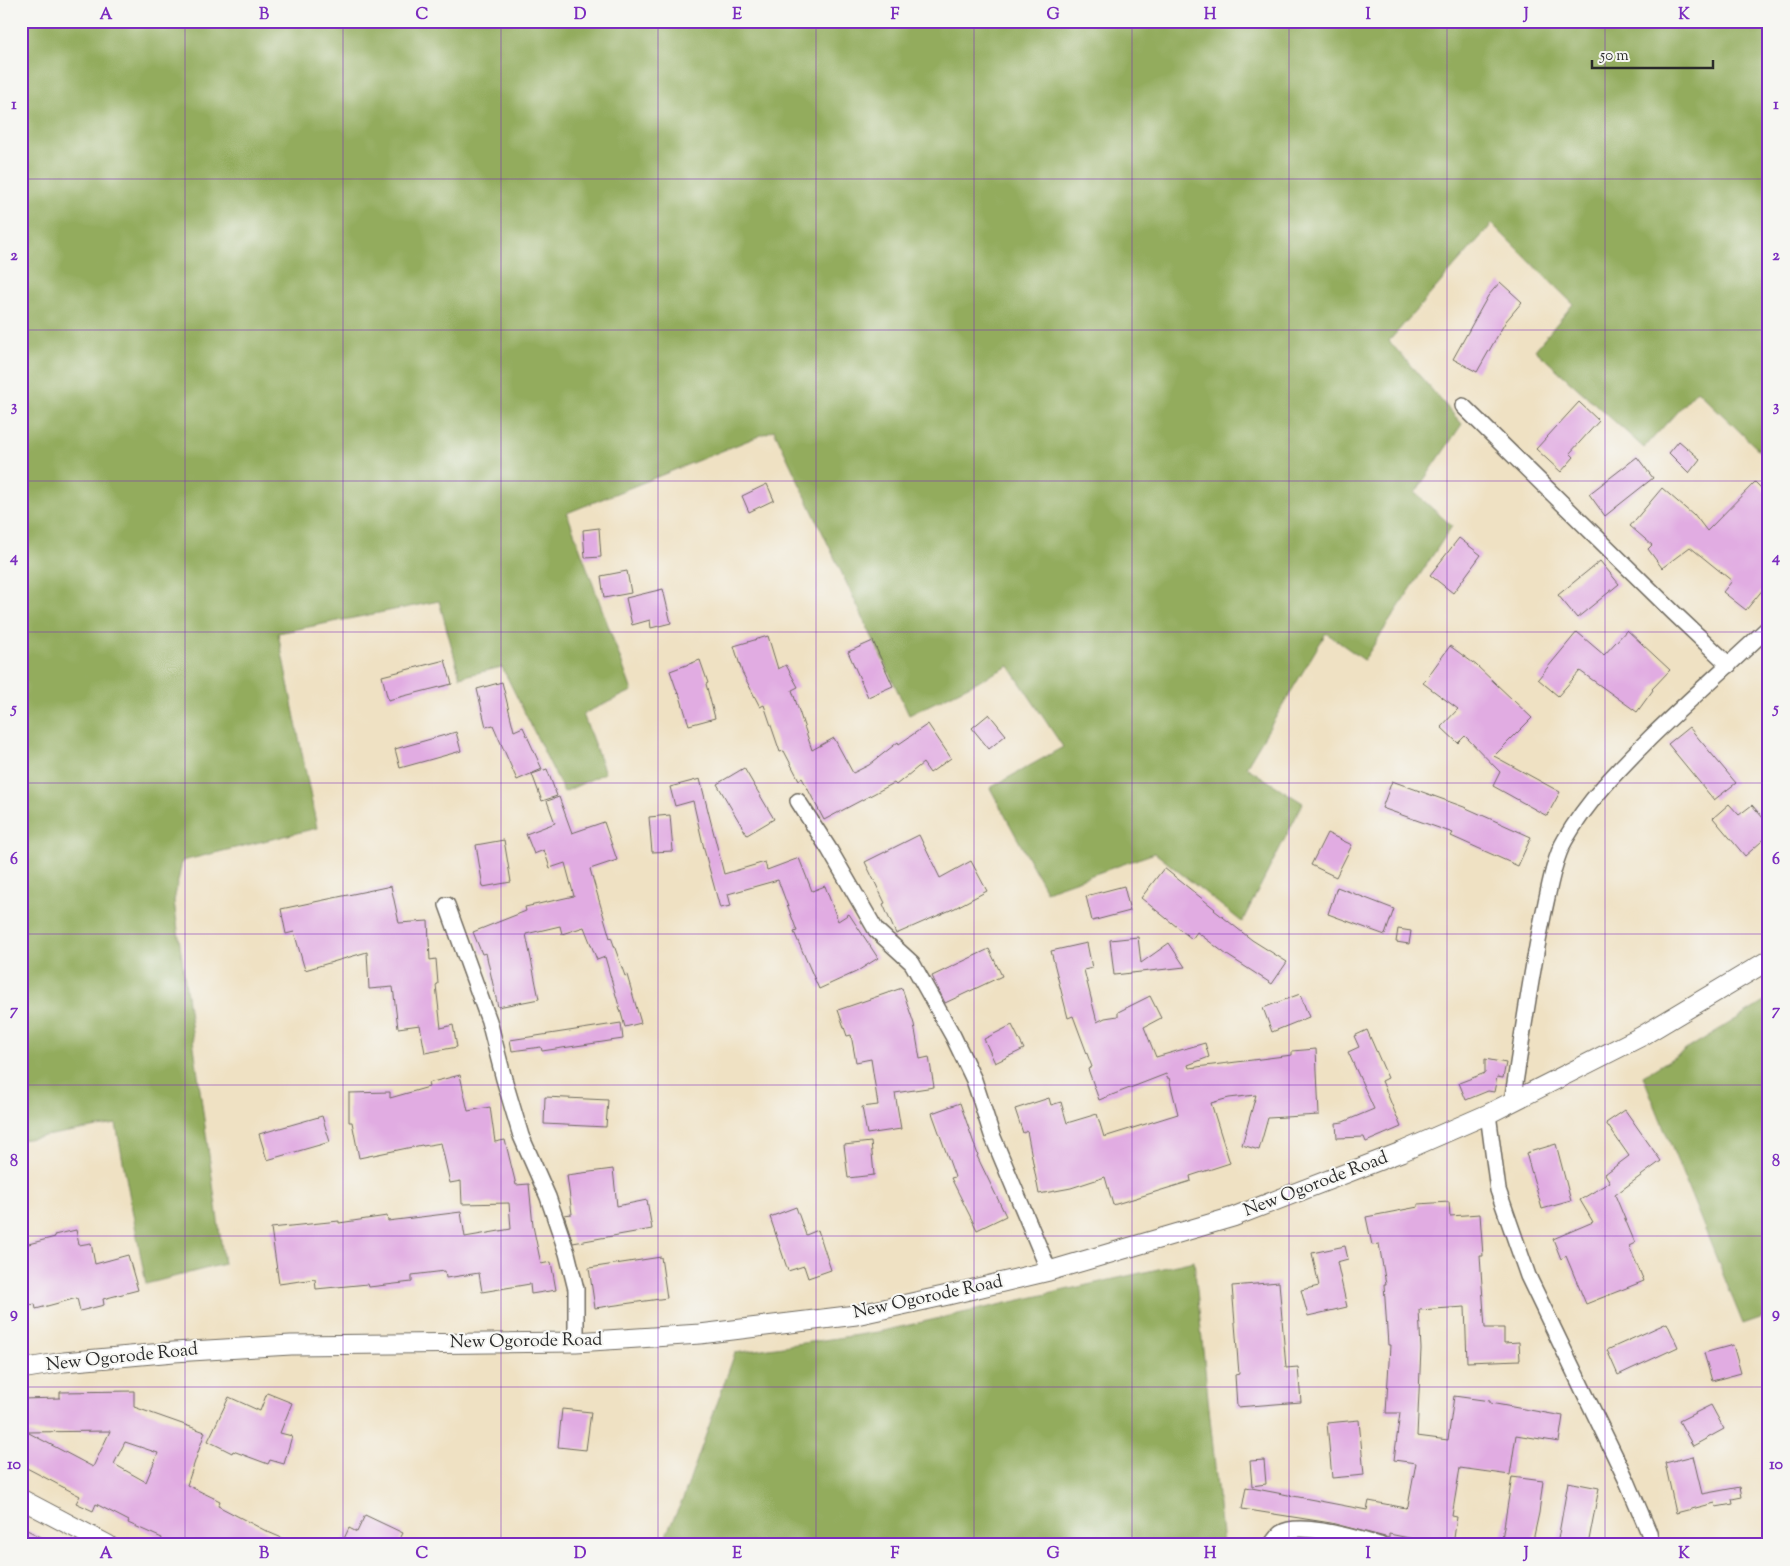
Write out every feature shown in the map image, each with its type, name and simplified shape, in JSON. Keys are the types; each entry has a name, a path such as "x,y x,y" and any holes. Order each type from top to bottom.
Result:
{"street":[{"path":"1463,406 1674,614 1730,665"},
{"path":"1512,1102 1535,954 1550,884 1564,841 1585,810 1621,767 1691,698 1730,665 1769,627"},
{"path":"798,802 829,849 876,930 912,964 953,1036 974,1080 996,1143 1049,1271"},
{"path":"447,905 489,1021 504,1080 522,1136 548,1197 567,1253 576,1289 576,1342"},
{"name":"New Ogorode Road","path":"21,1369 83,1360 291,1344 576,1342 700,1334 856,1315 948,1296 1049,1271 1233,1217 1401,1152 1488,1114 1642,1036 1769,960"},
{"path":"1488,1114 1498,1190 1528,1276 1627,1481 1649,1533 1651,1545"},
{"path":"21,1499 108,1545"},
{"path":"1271,1545 1280,1533 1306,1528 1380,1545"}],"green space":[{"path":"21,21 1769,21 1769,460 1697,390 1644,448 1535,350 1573,304 1492,224 1389,341 1462,424 1415,493 1452,526 1364,660 1326,633 1246,767 1303,803 1242,922 1155,853 1046,891 990,788 1063,747 1009,666 909,715 774,430 567,513 632,691 583,714 605,773 564,792 502,667 460,677 439,601 278,633 317,828 182,861 174,901 224,1264 146,1284 116,1124 21,1140"},
{"path":"1769,999 1769,1315 1743,1324 1643,1076"},
{"path":"1194,1261 1223,1545 661,1545 683,1499 735,1353 878,1332"}],"building":[{"path":"1500,282 1522,302 1506,321 1477,372 1453,359 1488,296"},
{"path":"1579,402 1599,421 1570,453 1574,457 1561,472 1536,449"},
{"path":"1679,441 1700,459 1689,473 1669,453"},
{"path":"1637,457 1653,478 1605,516 1589,494"},
{"path":"1755,482 1769,496 1769,582 1746,610 1723,592 1732,581 1690,547 1662,568 1648,549 1652,545 1630,526 1662,488 1694,514 1707,531"},
{"path":"767,484 774,500 749,512 742,496"},
{"path":"599,528 601,557 585,558 583,530"},
{"path":"1459,538 1481,555 1453,593 1430,575"},
{"path":"1600,561 1619,584 1577,618 1558,595"},
{"path":"627,571 631,593 604,598 601,576"},
{"path":"663,589 671,623 651,628 650,620 632,625 626,598"},
{"path":"1627,630 1670,670 1652,689 1637,712 1580,671 1558,696 1538,679 1577,632 1604,655"},
{"path":"768,636 778,669 786,665 798,687 792,690 812,750 834,738 853,773 869,765 898,742 899,744 928,724 951,758 930,773 923,763 896,785 894,783 824,820 802,778 799,780 784,751 780,752 764,705 760,707 742,672 734,646"},
{"path":"873,641 893,686 868,697 848,652"},
{"path":"1450,646 1476,665 1532,718 1494,756 1560,792 1547,816 1493,786 1500,772 1465,736 1458,743 1441,727 1458,709 1423,683"},
{"path":"445,660 452,684 388,700 382,676"},
{"path":"700,660 708,683 706,684 715,718 689,725 670,671"},
{"path":"502,682 514,731 523,727 542,769 517,780 493,725 486,727 477,689"},
{"path":"989,714 1006,735 989,749 972,728"},
{"path":"1689,727 1736,783 1714,800 1668,744"},
{"path":"456,732 461,751 400,768 395,749"},
{"path":"744,768 774,819 747,835 717,784"},
{"path":"547,769 557,796 542,801 532,774"},
{"path":"700,779 724,874 765,862 767,870 799,858 812,891 825,886 838,921 849,914 878,958 856,972 819,989 794,932 797,931 778,880 728,894 731,906 720,908 693,801 675,806 670,787"},
{"path":"1392,781 1464,807 1531,837 1518,866 1451,836 1453,833 1382,808"},
{"path":"559,797 572,833 604,822 617,860 590,869 610,938 625,976 627,975 641,1023 625,1027 605,957 597,960 584,927 562,934 560,926 526,934 539,999 498,1007 486,953 482,954 473,932 526,911 525,907 574,896 565,863 550,868 544,850 534,854 526,834 555,823 547,801"},
{"path":"1729,804 1739,815 1752,805 1769,825 1769,835 1745,856 1713,818"},
{"path":"670,815 673,851 652,852 649,817"},
{"path":"1327,833 1352,845 1336,877 1311,865"},
{"path":"919,835 940,878 971,861 987,891 955,908 896,934 883,904 885,903 865,862"},
{"path":"504,840 511,882 483,887 476,845"},
{"path":"1164,868 1252,940 1287,962 1272,984 1227,955 1197,932 1192,939 1141,898"},
{"path":"391,886 399,923 428,921 430,960 436,959 438,984 436,985 441,1028 453,1025 457,1047 425,1053 420,1025 398,1028 393,987 369,989 367,952 305,970 294,932 286,934 281,909"},
{"path":"1124,886 1130,911 1092,921 1086,896"},
{"path":"1337,887 1394,909 1385,935 1328,914"},
{"path":"1398,929 1411,931 1409,944 1396,942"},
{"path":"1138,937 1141,963 1169,943 1185,967 1114,975 1110,940"},
{"path":"1087,943 1092,968 1084,970 1097,1022 1105,1018 1118,1016 1118,1012 1150,996 1161,1018 1144,1027 1156,1057 1205,1043 1209,1057 1188,1065 1189,1068 1292,1055 1292,1051 1316,1049 1319,1115 1268,1118 1259,1150 1242,1145 1256,1095 1229,1098 1211,1103 1230,1163 1190,1176 1191,1181 1113,1205 1105,1177 1071,1188 1039,1194 1027,1131 1023,1133 1015,1109 1049,1098 1051,1105 1061,1102 1067,1123 1097,1114 1104,1137 1178,1114 1169,1078 1167,1078 1166,1074 1099,1100 1088,1069 1092,1067 1073,1016 1068,1018 1051,951"},
{"path":"989,949 1002,976 945,1003 932,976"},
{"path":"902,988 914,1024 920,1059 929,1057 934,1087 895,1093 901,1129 867,1134 862,1107 878,1105 871,1059 856,1062 851,1035 847,1036 838,1010"},
{"path":"1300,994 1309,1017 1272,1032 1263,1008"},
{"path":"621,1023 623,1039 542,1051 541,1047 512,1051 510,1040"},
{"path":"1012,1025 1024,1049 995,1063 984,1039"},
{"path":"1367,1030 1388,1078 1382,1081 1401,1127 1366,1142 1364,1137 1337,1138 1336,1123 1374,1109 1348,1052 1359,1047 1354,1036"},
{"path":"1485,1059 1506,1063 1503,1078 1497,1077 1494,1092 1488,1091 1466,1100 1459,1083 1485,1073"},
{"path":"460,1075 468,1111 490,1107 495,1142 505,1140 516,1185 529,1184 533,1226 541,1264 551,1262 556,1290 531,1294 530,1284 482,1292 479,1273 446,1278 445,1271 412,1275 412,1282 369,1287 368,1284 316,1289 315,1279 279,1284 271,1228 339,1221 339,1223 387,1216 388,1221 461,1212 465,1237 511,1229 509,1203 462,1204 461,1181 450,1183 441,1143 359,1158 352,1122 349,1122 349,1093 390,1092 390,1098 429,1087 428,1083"},
{"path":"545,1097 608,1100 606,1127 544,1124"},
{"path":"960,1103 977,1156 1006,1216 977,1230 951,1178 955,1177 932,1113"},
{"path":"1625,1110 1661,1161 1615,1195 1635,1243 1629,1246 1644,1281 1586,1304 1566,1256 1561,1259 1553,1239 1593,1222 1580,1200 1610,1182 1605,1174 1629,1156 1606,1123"},
{"path":"322,1116 330,1142 267,1160 259,1134"},
{"path":"871,1142 874,1175 848,1178 844,1145"},
{"path":"1556,1144 1571,1201 1542,1209 1526,1153"},
{"path":"613,1169 617,1206 647,1200 652,1229 573,1243 564,1215 572,1214 567,1175"},
{"path":"1449,1202 1450,1216 1480,1214 1483,1256 1480,1256 1485,1328 1504,1328 1504,1343 1519,1342 1520,1360 1467,1362 1465,1307 1419,1310 1421,1349 1417,1436 1448,1440 1454,1396 1490,1401 1490,1403 1563,1416 1559,1442 1516,1435 1510,1475 1460,1468 1452,1516 1457,1517 1453,1545 1414,1541 1414,1539 1389,1534 1389,1538 1331,1523 1242,1509 1246,1487 1367,1510 1369,1501 1406,1508 1408,1506 1416,1463 1394,1460 1400,1413 1386,1413 1390,1345 1388,1345 1384,1284 1386,1284 1379,1244 1372,1245 1366,1217 1418,1207 1418,1204"},
{"path":"796,1207 806,1235 818,1230 831,1270 808,1278 804,1266 788,1271 770,1217"},
{"path":"76,1230 79,1245 91,1243 95,1264 128,1255 138,1290 103,1299 104,1305 80,1311 77,1298 36,1309 35,1304 21,1307 21,1246"},
{"path":"1345,1246 1348,1259 1337,1262 1347,1307 1308,1316 1301,1290 1319,1286 1312,1253"},
{"path":"661,1257 667,1298 595,1308 589,1268"},
{"path":"1279,1282 1286,1368 1298,1367 1301,1402 1237,1407 1235,1375 1239,1374 1232,1286"},
{"path":"1667,1323 1678,1347 1618,1375 1607,1350"},
{"path":"1733,1345 1741,1373 1712,1381 1704,1353"},
{"path":"134,1391 134,1407 205,1432 187,1485 220,1501 218,1506 298,1545 168,1545 161,1541 162,1538 128,1523 129,1521 96,1504 93,1511 76,1503 80,1496 21,1465 21,1399 60,1398 60,1392","holes":["110,1431 93,1467 27,1432","125,1442 158,1453 146,1482 114,1464"]},
{"path":"267,1393 292,1403 280,1433 292,1436 284,1464 270,1460 268,1464 233,1451 232,1453 208,1441 229,1397 260,1411"},
{"path":"1711,1405 1724,1429 1693,1446 1679,1421"},
{"path":"562,1409 591,1412 586,1450 558,1447"},
{"path":"1359,1420 1364,1475 1332,1478 1327,1423"},
{"path":"1693,1456 1702,1494 1740,1487 1742,1497 1732,1499 1733,1504 1716,1507 1715,1503 1676,1513 1665,1463"},
{"path":"1264,1460 1266,1484 1252,1486 1250,1461"},
{"path":"1512,1477 1543,1481 1532,1545 1501,1545"},
{"path":"1568,1482 1599,1488 1588,1545 1557,1545"},
{"path":"365,1515 403,1533 397,1545 341,1545 349,1528 357,1532"},
{"path":"21,1527 57,1545 21,1545"}]}
